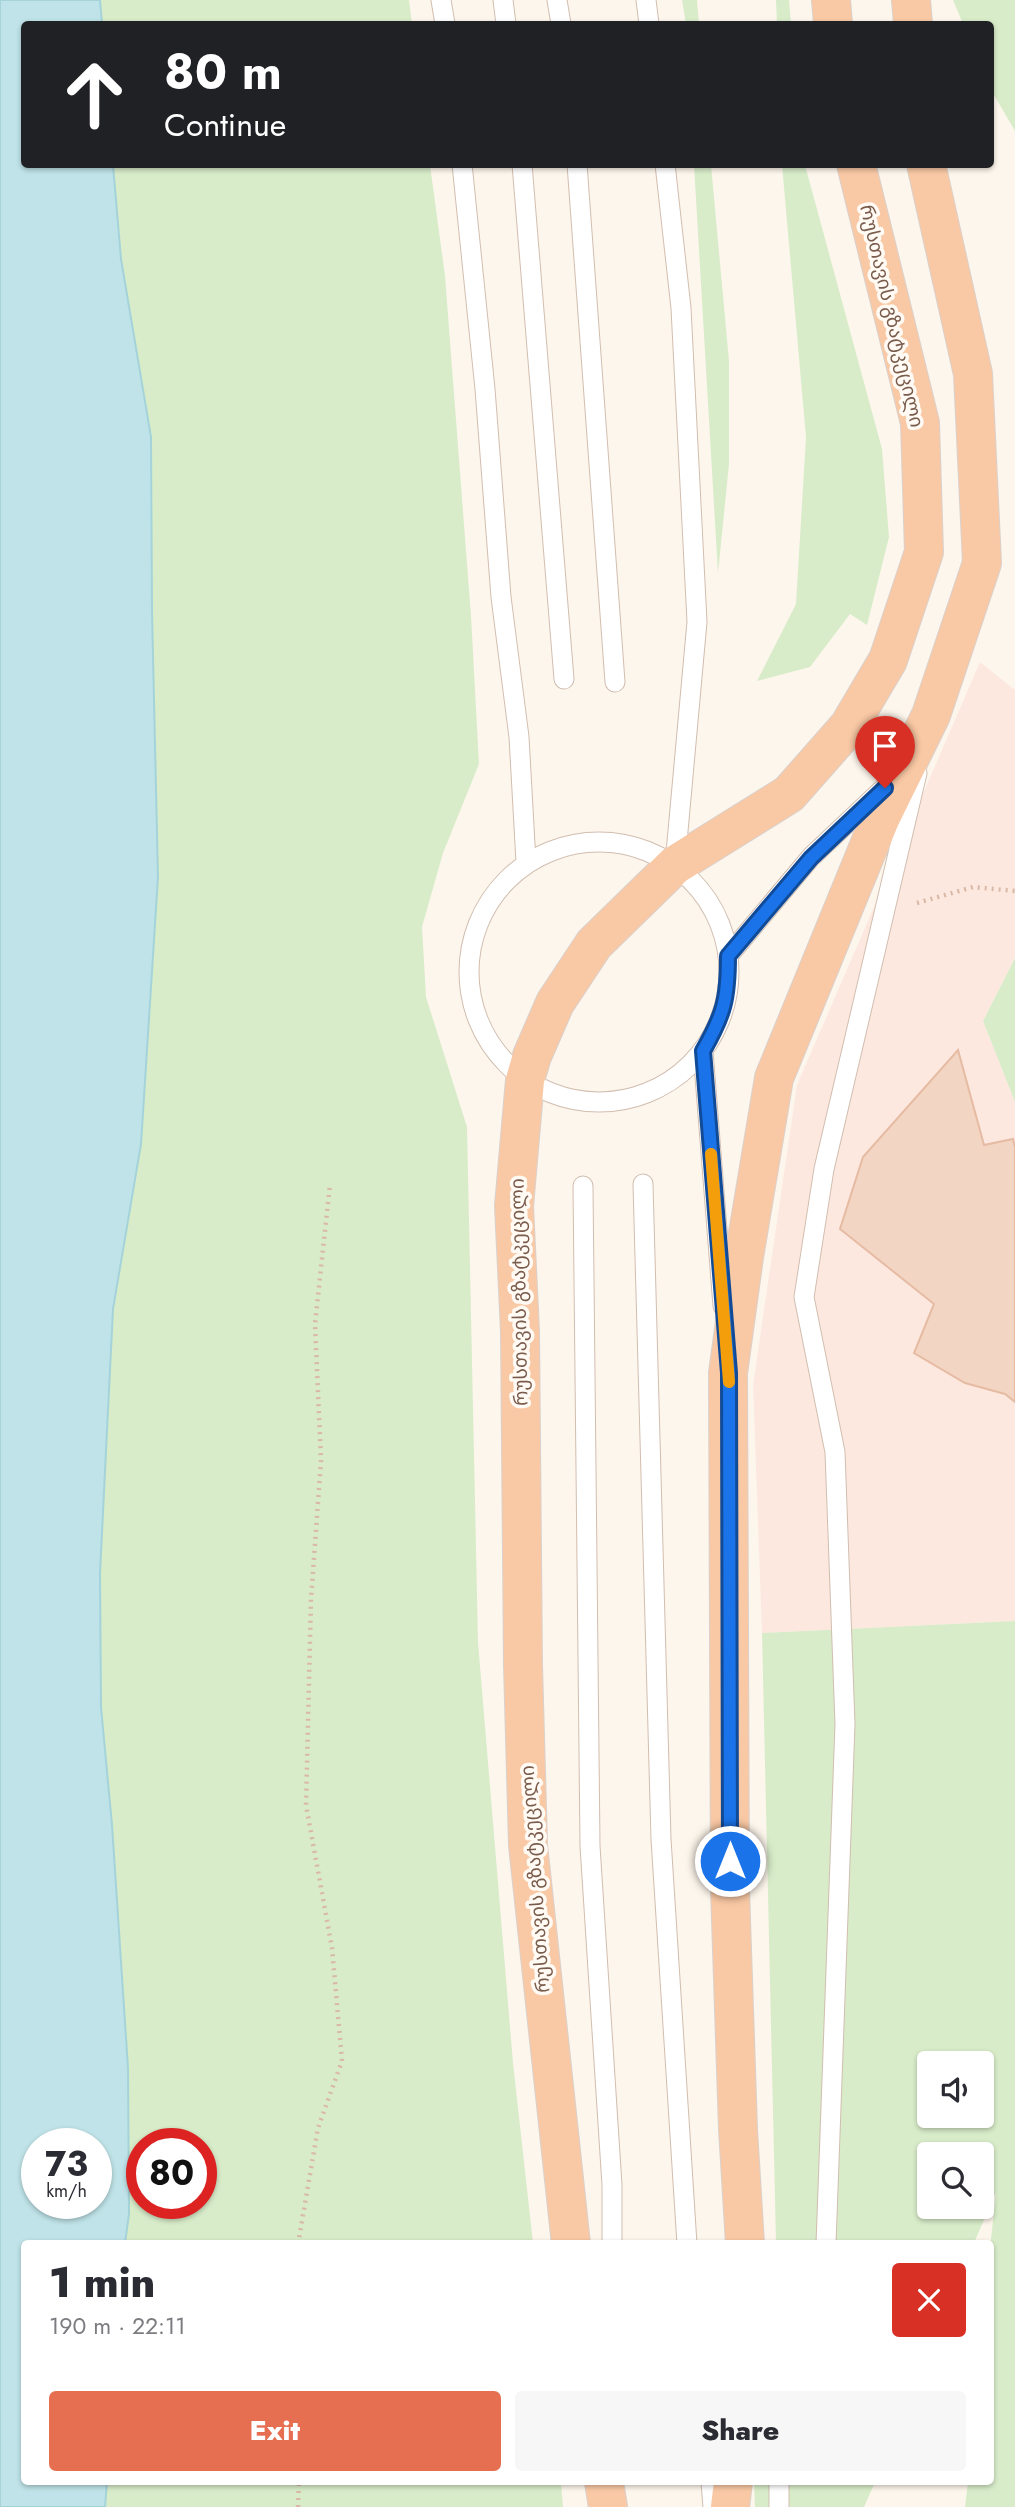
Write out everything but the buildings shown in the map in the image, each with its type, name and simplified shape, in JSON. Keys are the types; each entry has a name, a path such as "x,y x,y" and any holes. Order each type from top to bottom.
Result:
{"highway":[{"path":"831,0 833,21"},
{"path":"911,0 913,21"},
{"name":"რუსთავის გზატკეცილი","path":"571,2240 528,1845 523,1665 520,1331 514,1206 525,1080 532,1056 555,1003 594,944 675,865 789,794 849,726 887,660 924,552 920,423 857,168"},
{"path":"745,2240 730,1889 729,1373 744,1257 774,1077 880,819 931,715 982,563 973,374 927,168"},
{"path":"605,2485 610,2507"},
{"path":"730,2507 733,2485"}],"lane":[{"path":"441,0 444,21"},
{"path":"503,0 506,21"},
{"path":"557,0 560,21"},
{"path":"646,0 649,21"},
{"path":"461,168 485,389 501,597 519,737 526,862"},
{"path":"522,168 564,679"},
{"path":"577,168 615,682"},
{"path":"665,168 681,308 697,622 675,865"},
{"path":"826,2240 845,1724 835,1452 804,1297 824,1169 931,715"},
{"path":"728,956 811,858 904,770"},
{"path":"601,841 640,848 675,865 701,890 719,921 728,956 728,989 719,1022 703,1051 675,1079 640,1096 601,1103 561,1098 525,1080 494,1051 475,1013 467,971 475,929 495,891 526,862 562,845 601,841"},
{"path":"703,1051 729,1373"},
{"path":"643,1184 660,1839 687,2240"},
{"path":"583,1186 590,1846 612,2185 612,2240"},
{"path":"610,2507 612,2485"},
{"path":"711,2485 713,2507"},
{"path":"779,2485 779,2507"}],"path":[{"path":"885,913 973,887 1015,891"},
{"path":"299,2240 318,2128 342,2061 332,1948 306,1805 311,1599 321,1461 315,1324 330,1184"},
{"path":"298,2507 299,2485"}],"shaded area":[{"path":"980,662 1015,690 1015,958 983,1021 1015,1102 1015,1621 762,1633 753,1385 797,1085"}],"green space":[{"path":"100,0 409,0 412,21 102,21"},
{"path":"682,0 697,0 699,21 686,21"},
{"path":"776,0 789,0 791,21 777,21"},
{"path":"953,0 1015,0 1015,131 994,95 994,21 962,21"},
{"path":"113,168 430,168 445,276 471,616 479,764 443,853 422,927 426,997 467,1127 478,1642 513,2063 533,2240 125,2240 128,2219 217,2219 217,2128 128,2128 128,2068 112,1825 101,1707 100,1573 113,1309 141,1144 158,877 151,437 121,259"},
{"path":"694,168 711,168 729,361 729,464 718,573"},
{"path":"782,168 806,168 882,449 889,537 867,625 850,614 810,667 757,681 796,604 806,437"},
{"path":"1015,958 1015,1102 983,1021"},
{"path":"1015,1621 1015,2507 965,2507 968,2485 994,2485 994,2240 991,2240 996,2192 994,2197 994,2142 917,2142 917,2219 984,2219 975,2240 776,2240 762,1633"},
{"path":"107,2485 561,2485 563,2507 105,2507"},
{"path":"754,2485 874,2485 864,2507 755,2507"}],"water":[{"path":"0,0 100,0 102,21 21,21 21,168 113,168 121,259 151,437 158,877 141,1144 113,1309 100,1573 101,1707 112,1825 128,2068 126,2219 128,2219 125,2240 21,2240 21,2485 107,2485 105,2507 0,2507"}],"slow traffic":[{"path":"711,1154 729,1382"}],"route":[{"path":"730,1861 729,1373 703,1051 719,1022 728,989 728,956 811,858 885,788"}]}
